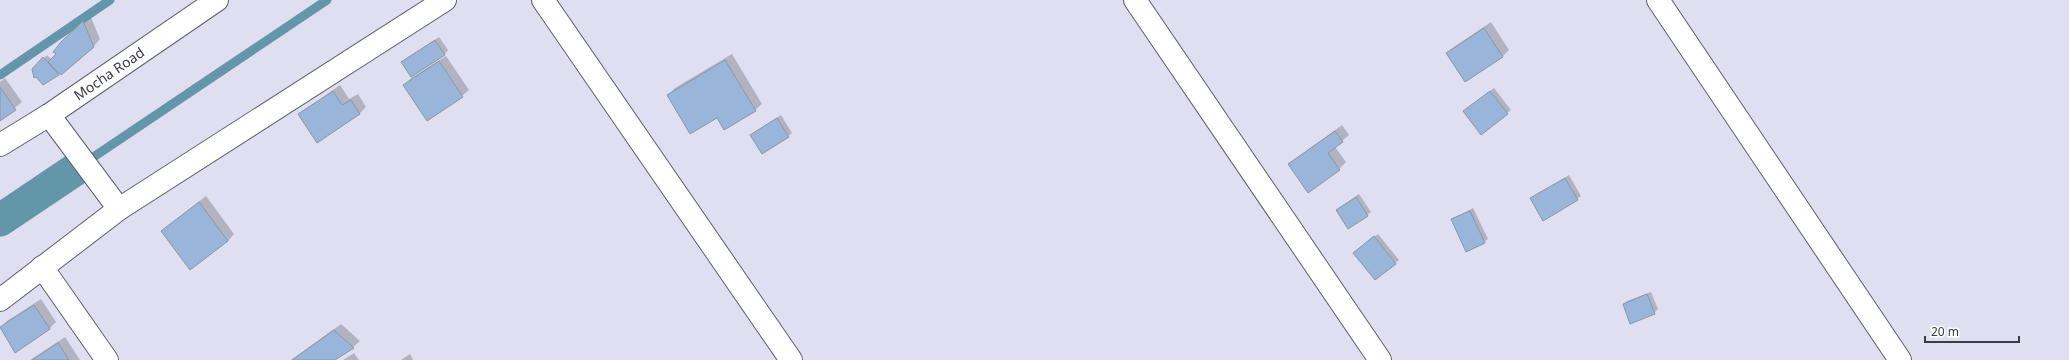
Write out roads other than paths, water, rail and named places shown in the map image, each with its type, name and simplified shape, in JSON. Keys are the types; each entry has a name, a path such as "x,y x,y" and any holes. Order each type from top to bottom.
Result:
{"street":[{"name":"Mocha Road","path":"0,145 49,115 217,0"},
{"path":"0,300 119,209 445,0"},
{"path":"543,0 791,360"},
{"path":"1135,0 1380,360"},
{"path":"1658,0 1900,360"},
{"path":"49,115 119,209"},
{"path":"42,267 107,360"}],"waterway":[{"path":"0,75 110,0"},
{"path":"92,158 327,0"},
{"path":"0,220 76,169"}]}
